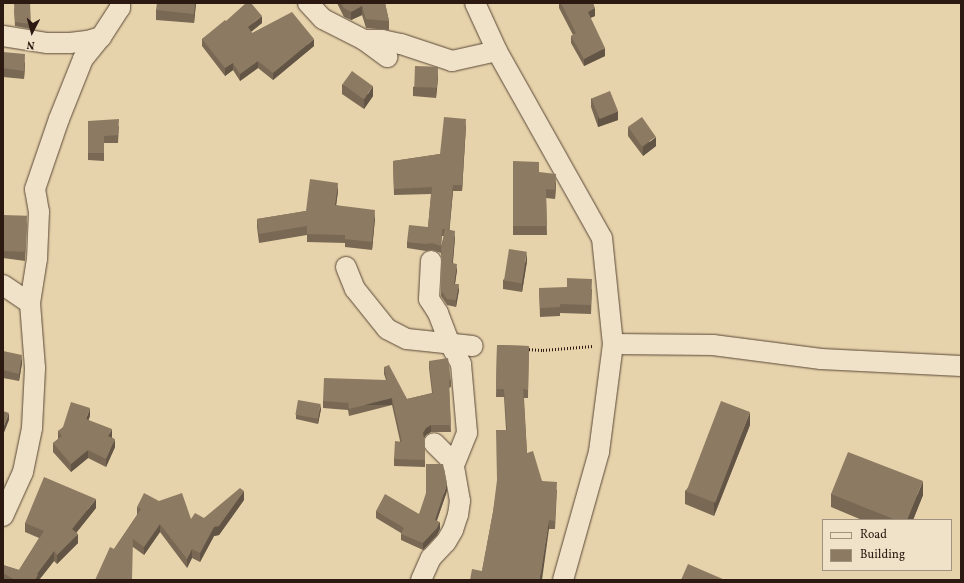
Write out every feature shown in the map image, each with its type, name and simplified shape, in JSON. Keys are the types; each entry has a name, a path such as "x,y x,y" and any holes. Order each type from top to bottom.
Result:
{"street":[{"path":"308,3 323,19 364,40 387,57"},
{"path":"475,3 497,51 602,238 614,344 599,452 563,580"},
{"path":"3,516 23,472 32,428 35,368 30,303 36,259 39,212 35,189 72,83 83,59 101,37 123,5"},
{"path":"3,36 55,43 87,41 101,37"},
{"path":"364,40 382,40 401,44 452,61 497,51"},
{"path":"431,261 429,299 438,314 450,344 461,364 467,433 454,466"},
{"path":"346,267 355,289 387,330 407,339 473,346"},
{"path":"3,286 30,303"},
{"path":"614,344 713,346 821,359 961,366"},
{"path":"421,580 431,558 453,530 458,515 460,501 454,466 449,458 434,443"}],"path":[{"path":"520,349 543,350 614,344"}],"building":[{"path":"30,3 31,24 15,22 14,4"},
{"path":"157,3 195,3 194,14 156,10"},
{"path":"246,3 251,3 262,16 248,27 252,33 292,12 314,39 273,73 258,61 240,74 233,63 225,68 202,39 225,20 226,21"},
{"path":"341,3 385,3 389,21 366,19 362,6 351,12 344,8"},
{"path":"561,3 593,3 595,8 588,12 605,48 584,59 571,36 576,33"},
{"path":"3,52 25,54 24,71 3,68"},
{"path":"415,66 438,67 437,88 414,87"},
{"path":"352,71 373,86 364,99 343,84"},
{"path":"610,91 618,111 600,119 591,98"},
{"path":"444,117 466,119 462,185 453,185 449,229 446,229 455,231 452,263 457,264 454,284 459,284 456,300 447,299 441,290 441,249 445,229 442,229 441,246 432,243 426,244 407,242 409,225 428,227 432,187 394,189 393,161 440,154"},
{"path":"642,117 656,137 642,146 628,127"},
{"path":"119,119 118,135 104,136 104,153 88,153 88,121"},
{"path":"513,161 539,162 539,172 556,174 555,190 546,189 547,226 513,226"},
{"path":"310,179 338,183 335,205 375,210 372,242 345,239 345,235 307,234 307,226 259,234 257,219 306,211"},
{"path":"3,215 27,216 26,252 3,251"},
{"path":"509,249 527,252 522,283 504,281"},
{"path":"567,278 592,279 591,305 560,304 560,307 540,308 539,288 567,287"},
{"path":"497,345 529,346 528,390 523,389 527,453 533,451 542,481 557,482 555,521 549,520 539,580 470,580 472,569 482,571 493,512 497,480 496,430 507,430 504,389 496,389"},
{"path":"3,351 22,355 19,374 3,370"},
{"path":"448,358 451,380 449,381 451,425 431,425 426,428 423,433 425,443 425,460 394,459 395,441 402,442 392,398 349,409 348,403 323,401 324,378 387,380 384,367 389,365 407,399 433,393 429,361"},
{"path":"298,400 321,404 318,419 295,415"},
{"path":"721,401 750,412 715,503 686,492"},
{"path":"71,402 90,408 86,419 112,429 108,436 115,439 106,459 88,450 71,464 53,443 62,436 58,431 63,427"},
{"path":"3,411 9,413 3,428"},
{"path":"848,452 923,481 907,519 894,519 831,494"},
{"path":"426,464 443,464 447,484 435,520 440,522 437,528 423,543 401,534 404,528 376,511 385,494 419,514 426,493"},
{"path":"44,477 96,499 72,529 78,534 57,555 54,551 37,574 38,575 35,580 15,580 3,573 3,565 19,570 44,531 25,523"},
{"path":"240,488 244,491 219,526 214,527 200,553 192,549 187,559 160,524 144,547 133,539 132,580 95,580 110,547 114,549 141,509 137,507 144,493 159,501 182,493 191,519 195,513 204,518"},
{"path":"688,564 725,580 681,580"}]}
